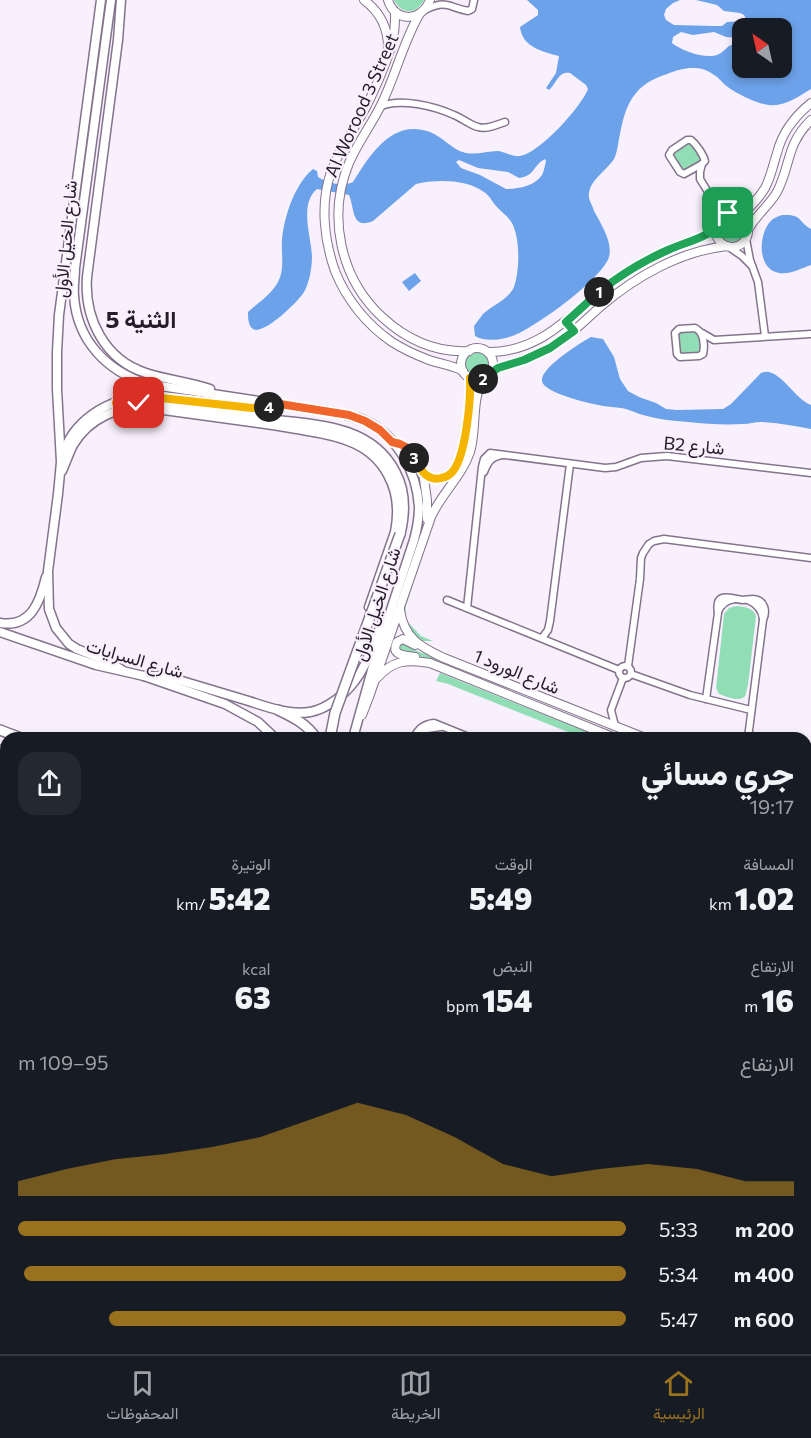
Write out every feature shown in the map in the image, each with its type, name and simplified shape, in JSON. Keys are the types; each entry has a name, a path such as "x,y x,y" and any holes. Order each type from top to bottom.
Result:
{"main road":[{"name":"شارع الخيل الأول","path":"101,0 58,324 60,478 48,571 49,609 56,628 77,649 107,661 122,670"},
{"name":"شارع الخيل الأول","path":"111,0 75,268 76,310 80,325 91,345 106,363 119,372 147,384 349,415 365,421 380,430 392,442 404,456 412,472 419,507 418,523 354,732"},
{"path":"123,0 87,277 89,313 106,345 129,365 145,373 201,386 218,394"},
{"path":"60,462 69,440 83,421 116,403 130,399 144,397 252,408 266,408 280,404"},
{"path":"116,403 144,403 324,426 361,437 384,454 392,466 403,492 404,520 335,713 331,732"},
{"path":"60,478 75,443 86,428 108,414 134,408 225,418 330,434 357,443 368,450 392,481 398,507 398,520 337,698"},
{"path":"0,622 20,621 33,611 48,571"},
{"path":"144,676 172,678 278,710 293,713 312,712 322,709 350,686 360,673 380,628 391,611"},
{"name":"شارع السرايات","path":"0,632 96,665 144,676 225,704 258,722 269,732"},
{"path":"278,710 303,723 311,732"}],"street":[{"path":"364,0 378,13 385,26 388,55"},
{"path":"379,0 388,2 394,12 406,17 421,13 434,3 442,1 468,11 472,9 474,0"},
{"name":"Al Worood 3 Street","path":"430,0 407,37 388,91 355,151 344,178 339,201 339,231 349,273 378,314 414,341 426,346 448,351 469,351"},
{"name":"Al Worood 3 Street","path":"394,12 395,34 388,55 374,89 343,146 331,174 326,200 325,225 329,249 343,288 359,311 375,328 392,342 412,353 463,371"},
{"path":"388,91 392,98 401,103"},
{"path":"381,106 391,103 423,106 445,111 483,128 506,122"},
{"path":"483,379 470,378 463,371 462,360 469,351 478,348 488,352 499,352 524,347 546,336 566,322 598,292 633,267 700,238 717,226 723,218 736,216 753,204 770,178 777,150 784,135 793,120 811,103"},
{"path":"765,336 759,289 746,239 748,230 755,219 776,193 794,142 811,120"},
{"path":"700,179 680,172 669,155 672,150 687,140 692,141 705,161 702,164 700,179 716,205 717,237 723,244 742,256 752,267"},
{"path":"686,174 702,164"},
{"path":"716,205 744,220 748,230"},
{"path":"356,724 366,707 435,507 460,473 470,453 477,394 483,379 506,365 538,355 550,348 574,331 611,298 651,272 705,249 741,244 746,239"},
{"path":"329,249 338,250 345,259"},
{"path":"577,311 586,320"},
{"path":"566,322 574,331"},
{"path":"714,340 699,356 682,358 677,354 676,331 695,328 714,340 811,334"},
{"path":"702,333 704,350"},
{"path":"488,352 493,364 490,373"},
{"path":"392,442 406,447 428,477 441,478 453,471 463,445 470,378"},
{"name":"B2 شارع","path":"467,608 483,463 488,455 493,453 610,468 641,458 667,456 811,473"},
{"path":"542,638 549,626 570,464"},
{"path":"423,472 427,500 427,527"},
{"path":"631,674 628,666 641,558 649,544 659,539 811,558"},
{"path":"706,699 718,613 717,605 721,599 728,596 747,600 755,604 763,620 749,732"},
{"path":"447,600 619,670"},
{"name":"شارع الورود 1","path":"400,607 402,621 412,640 419,645 438,655 630,732"},
{"path":"430,663 398,653 395,647 397,642 403,639 426,652 438,655"},
{"name":"شارع الورود 1","path":"376,679 388,668 402,661 430,663 598,732"},
{"path":"619,670 623,666 628,666"},
{"path":"619,670 619,675 623,678"},
{"path":"631,674 661,686 751,710"},
{"path":"623,678 628,678 631,674"},
{"path":"598,719 611,710 623,678"},
{"path":"611,710 615,726"},
{"path":"419,732 421,727 430,723 439,724 457,732"}],"green space":[{"path":"394,0 424,0 413,11 405,11"},
{"path":"688,143 697,150 701,162 682,171 673,155"},
{"path":"732,219 741,222 744,231 741,240 732,243 723,240 720,231 723,222"},
{"path":"699,332 702,349 700,353 683,355 680,353 678,334"},
{"path":"472,352 482,352 489,359 489,369 482,376 472,376 465,369 465,359"},
{"path":"410,594 405,619 421,636 433,641 420,641 405,622 403,605"},
{"path":"736,606 750,609 756,616 748,685 745,696 739,699 719,694 716,688 724,614 729,608"},
{"path":"403,642 417,651 441,660 440,664 422,657 400,653 397,644"},
{"path":"440,673 589,732 568,732 436,681"}],"water":[{"path":"527,0 680,0 666,9 664,15 666,20 674,25 722,26 732,22 732,37 714,32 693,35 681,32 673,37 672,43 694,54 706,56 719,54 732,45 732,78 792,78 792,18 746,18 740,13 724,11 717,5 696,0 811,0 811,89 786,103 764,104 733,91 717,77 697,68 679,70 643,86 632,98 627,109 615,157 591,186 589,192 594,211 608,239 609,257 594,277 568,301 515,335 490,340 480,338 475,336 474,326 483,314 508,295 514,287 518,254 515,229 509,218 477,188 460,182 442,181 416,184 373,221 366,223 361,223 355,217 349,195 317,189 308,203 307,221 312,259 305,289 295,303 272,323 258,330 251,328 248,312 268,295 278,282 282,267 283,231 288,211 301,183 313,169 317,171 318,177 330,183 353,182 375,151 393,135 404,130 416,129 430,132 466,153 498,151 520,156 538,147 559,128 577,107 588,89 570,73 560,76 549,90 546,88 556,73 559,56 534,48 525,39 520,27 538,15 538,10","holes":["545,159 544,170 539,179 531,184 506,189 461,168 456,162 459,160 478,168 508,172 519,178 531,173"]},
{"path":"782,215 797,217 811,229 811,265 791,272 779,273 766,265 762,240 768,225 773,219"},
{"path":"415,273 421,281 409,291 402,282"},
{"path":"591,337 603,339 614,357 620,379 628,391 666,409 723,409 731,404 761,373 767,372 780,378 811,405 811,429 761,422 715,424 659,419 579,400 559,394 544,385 542,381 547,369"}],"district":[{"name":"الثنية 5","path":"141,318"}],"route":[{"path":"139,403 116,403 152,397 252,408 266,408 280,404 349,415 365,421 380,430 392,442 406,447 428,477 435,479 448,476 453,471 463,445 470,378 483,379 498,368 538,355 563,340 574,331 566,322 609,283 655,256 708,234 716,229 720,220 732,215 728,213"}]}
